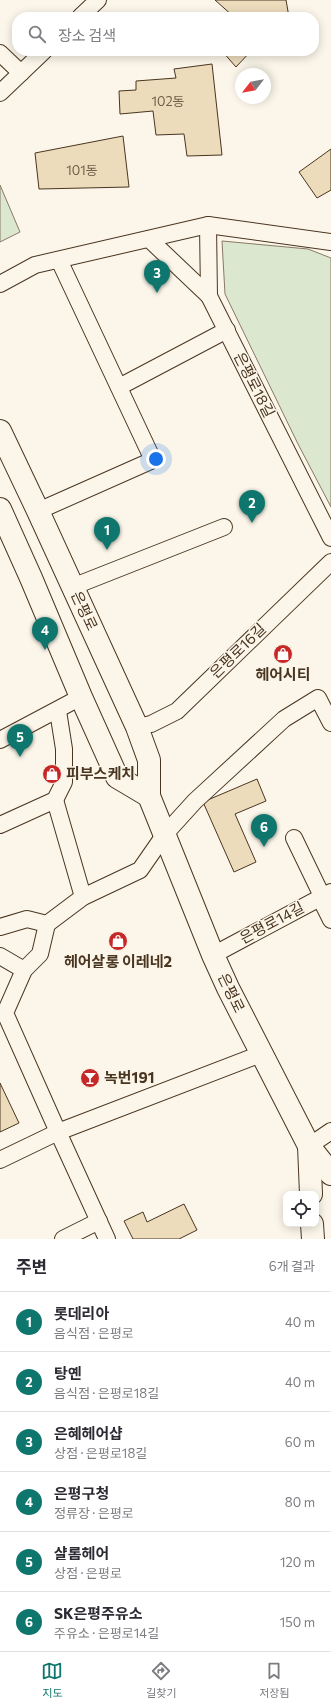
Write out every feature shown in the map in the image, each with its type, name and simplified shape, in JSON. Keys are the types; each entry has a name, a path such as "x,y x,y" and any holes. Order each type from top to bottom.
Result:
{"main road":[{"name":"은평로","path":"0,431 137,727 149,760 149,796 213,955 261,1054 309,1146 331,1174"},
{"path":"0,509 32,578 81,697 117,776 149,796"},
{"path":"309,1146 311,1191"},
{"path":"312,1227 313,1239"}],"street":[{"path":"85,12 98,0"},
{"path":"0,53 21,73"},
{"path":"0,93 39,56"},
{"path":"0,284 34,265 208,225 331,242"},
{"name":"은평로18길","path":"208,225 210,296 331,538"},
{"path":"149,239 210,296"},
{"path":"38,511 153,460 59,260"},
{"path":"119,387 227,330"},
{"path":"72,587 224,527"},
{"name":"은평로16길","path":"137,727 151,724 177,711 331,562"},
{"path":"0,740 58,711 81,697"},
{"path":"108,1239 58,1132 6,1013 24,970 40,954 46,924 84,897 140,870 165,834 195,801 284,719 318,698 331,723"},
{"path":"0,825 55,800 64,782 64,749 58,711"},
{"path":"55,800 84,897"},
{"path":"294,838 327,894 324,906 331,920"},
{"name":"은평로14길","path":"213,955 327,894"},
{"path":"0,927 27,919 46,924"},
{"path":"0,956 24,970"},
{"path":"0,1160 58,1132 261,1054"},
{"path":"309,1146 331,1131"},
{"path":"63,1239 99,1221"}],"green space":[{"path":"0,185 20,232 0,242"},
{"path":"222,241 308,249 331,258 331,507 298,444 225,294"}],"building":[{"path":"215,0 286,0 288,12 228,12"},
{"path":"226,56 246,56 236,67"},
{"path":"212,64 222,155 187,156 184,134 156,135 153,111 120,114 119,91 136,90 136,81 176,78 174,69"},
{"path":"123,136 129,187 39,189 35,153"},
{"path":"331,149 331,190 317,198 299,172"},
{"path":"257,779 266,801 235,814 256,862 234,872 203,802"},
{"path":"0,1083 19,1123 0,1132"},
{"path":"184,1204 197,1230 179,1239 133,1239 124,1221 143,1212 147,1222"}],"place":[{"name":"은혜헤어샵","path":"157,293"},
{"name":"탕옌","path":"252,523"},
{"name":"롯데리아","path":"107,550"},
{"name":"은평구청","path":"45,650"},
{"name":"헤어시티","path":"283,654"},
{"name":"샬롬헤어","path":"20,757"},
{"name":"피부스케치","path":"52,774"},
{"name":"SK은평주유소","path":"264,847"},
{"name":"헤어살롱 이레네2","path":"118,941"},
{"name":"녹번191","path":"90,1078"}]}
